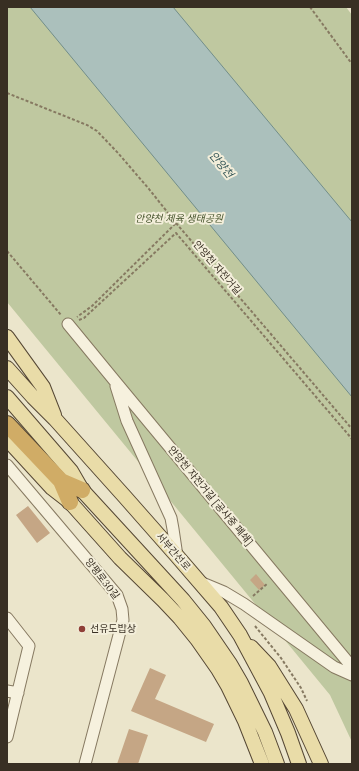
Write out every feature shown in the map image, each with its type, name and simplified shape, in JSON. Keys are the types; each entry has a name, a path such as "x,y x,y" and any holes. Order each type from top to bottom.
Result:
{"highway":[{"path":"7,424 61,481 70,502"},
{"path":"61,481 82,490"}],"main road":[{"path":"7,337 43,387 55,419"},
{"name":"서부간선로","path":"7,368 55,419 177,556 221,608 240,635 271,693 281,714 299,764"},
{"path":"7,397 71,471 82,490 183,600 204,626 241,683 265,732 277,764"},
{"path":"7,439 52,488 70,502 120,558 180,618 209,655 228,686 245,721 262,764"},
{"path":"240,635 269,666 296,709 321,764"},
{"path":"252,764 254,744"}],"street":[{"name":"안양천 자전거길 [공사중 폐쇄]","path":"68,324 352,667"},
{"path":"114,380 127,421 170,518 177,556"},
{"name":"양평로30길","path":"9,471 117,595 122,609 123,620 85,764"},
{"path":"198,581 224,592 244,604 334,667 352,675"},
{"path":"7,618 29,646 12,692 7,737"}],"path":[{"path":"310,7 352,64"},
{"path":"7,94 87,125 97,131 149,189 352,429"},
{"path":"7,251 68,324 92,306 176,222"},
{"name":"안양천 자전거길","path":"68,324 84,318 176,233 352,439"},
{"path":"244,604 277,576"}],"green space":[{"name":"안양천 체육 생태공원","path":"7,7 346,7 352,15 352,742 330,695 7,302"}],"water":[{"name":"안양천","path":"30,7 173,7 352,222 352,397"}],"building":[{"path":"28,506 50,533 37,543 16,515"},
{"path":"256,574 265,585 259,590 250,580"},
{"path":"150,668 166,675 155,699 214,724 206,742 131,711"},
{"path":"129,729 148,735 138,764 117,764"}],"place":[{"name":"선유도밥상","path":"82,629"}]}
